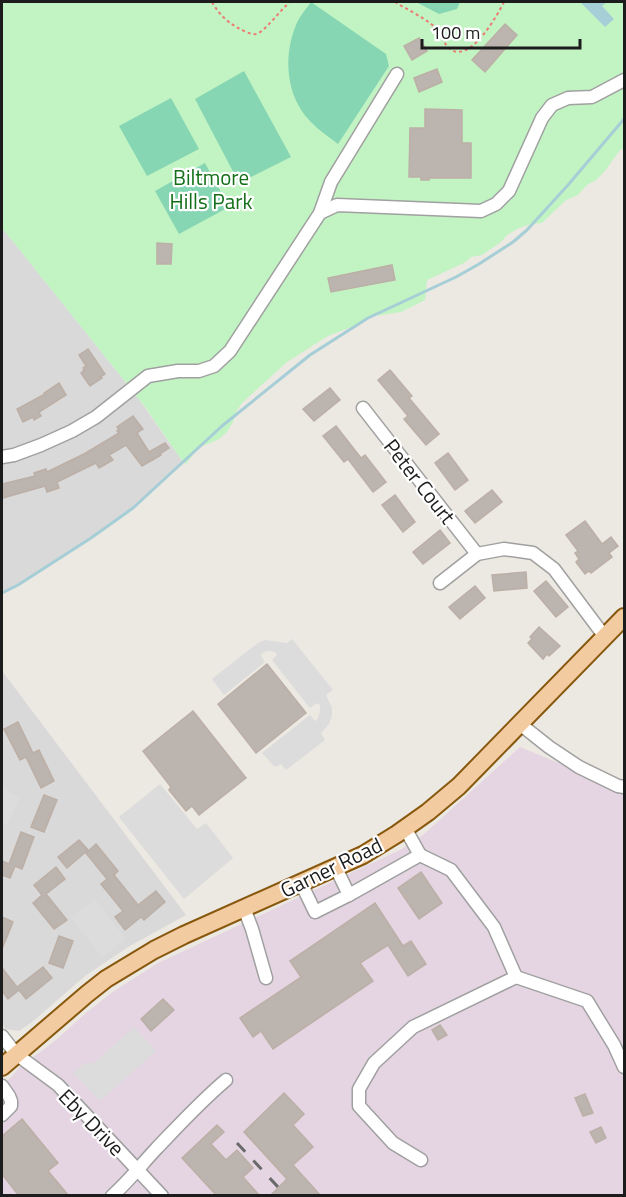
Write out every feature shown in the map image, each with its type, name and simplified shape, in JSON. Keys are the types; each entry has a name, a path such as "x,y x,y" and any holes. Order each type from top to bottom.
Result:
{"main road":[{"name":"Garner Road","path":"2,1067 87,994 154,950 363,855 428,812 459,786 624,617"}],"street":[{"path":"2,457 41,445 72,431 96,417 148,376 178,371 199,371 214,366 230,351 320,213 331,182 397,74"},
{"path":"320,213 337,205 481,211 496,204 509,191 542,118 552,105 568,98 592,97 624,80"},
{"name":"Peter Court","path":"363,408 477,554"},
{"path":"440,583 477,554 504,549 533,554 554,569 605,637"},
{"path":"520,724 579,767 624,787"},
{"path":"405,828 420,855 451,870 494,927 516,977"},
{"path":"301,883 315,912 420,855"},
{"path":"336,868 349,895"},
{"path":"244,908 266,978"},
{"path":"421,1160 393,1143 359,1106 359,1089 374,1063 413,1027 516,977 587,1000 614,1045 624,1067"},
{"name":"Eby Drive","path":"2,1036 16,1054 58,1085 162,1196"},
{"path":"112,1196 129,1181 200,1102 226,1080"},
{"path":"2,1086 11,1101 11,1106 2,1115"}],"path":[{"path":"212,2 222,17 252,34 263,30 290,2"},
{"path":"395,2 434,26 441,33 448,48 458,52 470,48 487,30 504,2"}],"shaded area":[{"path":"2,227 138,398 183,462 133,508 91,538 2,593"},
{"path":"292,639 333,690 326,695 332,708 332,715 329,724 321,733 325,740 286,770 281,764 275,767 262,753 310,715 315,721 317,720 320,705 317,703 310,708 272,660 277,655 272,651 262,653 261,656 265,662 224,695 212,679 258,643 265,640 287,643"},
{"path":"2,671 186,915 128,947 85,976 19,1031 6,1029 2,1024"},
{"path":"520,747 624,790 624,1195 2,1195 2,1087 20,1067 114,991 158,963 400,850 423,835"},
{"path":"2,781 9,793 20,797 7,825 2,822"},
{"path":"160,784 197,829 206,823 233,858 184,899 119,817"},
{"path":"95,899 126,939 102,958 71,917"},
{"path":"134,1027 156,1051 100,1101 73,1073 85,1063 94,1063"}],"green space":[{"name":"Biltmore Hills Park","path":"2,2 624,2 624,148 596,180 587,185 578,195 566,200 542,223 519,228 482,255 471,257 464,263 427,280 425,300 401,312 374,316 328,336 287,362 242,403 227,432 219,439 199,447 186,464 145,407 2,228"},
{"path":"311,2 386,54 389,66 338,144 309,120 295,99 291,87 289,49 296,25"},
{"path":"416,2 460,2 457,9 439,14"},
{"path":"244,71 291,157 239,183 195,99"},
{"path":"171,98 199,149 147,176 119,126"},
{"path":"205,163 229,207 179,234 155,191"}],"water":[{"path":"580,2 607,2 602,6 614,19 605,27"}],"building":[{"path":"505,24 517,35 485,72 472,60"},
{"path":"419,38 427,51 412,60 404,46"},
{"path":"437,69 442,82 419,92 414,78"},
{"path":"425,109 462,110 462,143 471,143 471,178 421,180 421,177 409,177 410,128 425,128"},
{"path":"157,243 172,244 171,264 157,264"},
{"path":"392,265 395,280 331,292 328,278"},
{"path":"88,349 105,374 90,386 81,373 86,366 79,355"},
{"path":"390,370 412,396 409,398 439,434 426,445 404,419 408,416 378,380"},
{"path":"59,383 66,395 39,412 41,416 23,422 17,409 45,394"},
{"path":"330,388 340,400 314,421 303,409"},
{"path":"133,416 143,429 137,433 149,452 165,443 169,448 142,466 126,445 109,455 113,460 99,468 96,463 57,482 59,488 47,492 45,486 3,498 2,484 35,476 34,473 46,469 47,472 84,454 119,433 117,427"},
{"path":"336,426 361,458 365,455 386,482 373,492 348,459 344,462 323,436"},
{"path":"448,453 468,480 455,490 435,463"},
{"path":"492,490 502,502 475,523 465,511"},
{"path":"395,495 415,522 403,532 382,505"},
{"path":"585,521 602,544 611,537 618,546 609,553 612,557 591,573 589,571 585,574 576,562 579,559 575,553 578,551 566,535"},
{"path":"440,530 450,543 423,564 413,552"},
{"path":"526,572 527,588 494,591 492,575"},
{"path":"546,581 568,607 556,617 534,591"},
{"path":"475,586 485,598 460,619 449,607"},
{"path":"539,627 560,646 543,659 528,643"},
{"path":"267,664 306,713 256,753 218,704"},
{"path":"193,711 246,778 199,815 192,806 186,811 143,751"},
{"path":"18,722 33,753 39,750 54,781 41,788 26,757 20,760 4,729"},
{"path":"44,795 57,800 44,832 31,827"},
{"path":"21,832 34,837 22,869 15,866 10,878 2,875 2,861 9,864"},
{"path":"79,840 88,850 67,868 58,857"},
{"path":"96,844 118,871 114,875 138,905 156,891 165,902 144,920 141,917 125,930 115,917 123,911 101,884 107,879 86,853"},
{"path":"56,867 65,879 46,894 67,920 54,929 33,903 42,895 34,885"},
{"path":"421,872 442,903 419,919 398,888"},
{"path":"375,903 403,946 411,941 426,964 408,976 388,945 360,963 373,981 273,1049 261,1031 253,1037 240,1018 301,977 290,961"},
{"path":"2,917 13,922 2,949"},
{"path":"59,936 73,941 63,968 49,963"},
{"path":"43,967 52,978 26,999 19,990 8,999 2,991 2,968 17,987"},
{"path":"163,999 174,1010 151,1031 141,1019"},
{"path":"440,1025 447,1035 438,1040 432,1030"},
{"path":"284,1093 304,1114 293,1125 313,1147 293,1165 321,1196 270,1196 287,1179 244,1132"},
{"path":"585,1094 593,1113 583,1116 575,1098"},
{"path":"22,1119 58,1163 48,1171 69,1196 19,1196 2,1174 2,1136"},
{"path":"217,1125 224,1132 211,1144 226,1160 237,1150 253,1168 243,1177 260,1196 217,1196 182,1158"},
{"path":"601,1127 606,1138 596,1143 590,1132"}],"waterway":[{"path":"2,593 91,538 133,508 222,426 310,355 368,318 456,277 513,242 568,185 624,119"}],"railway":[{"path":"237,1143 278,1187"}]}
